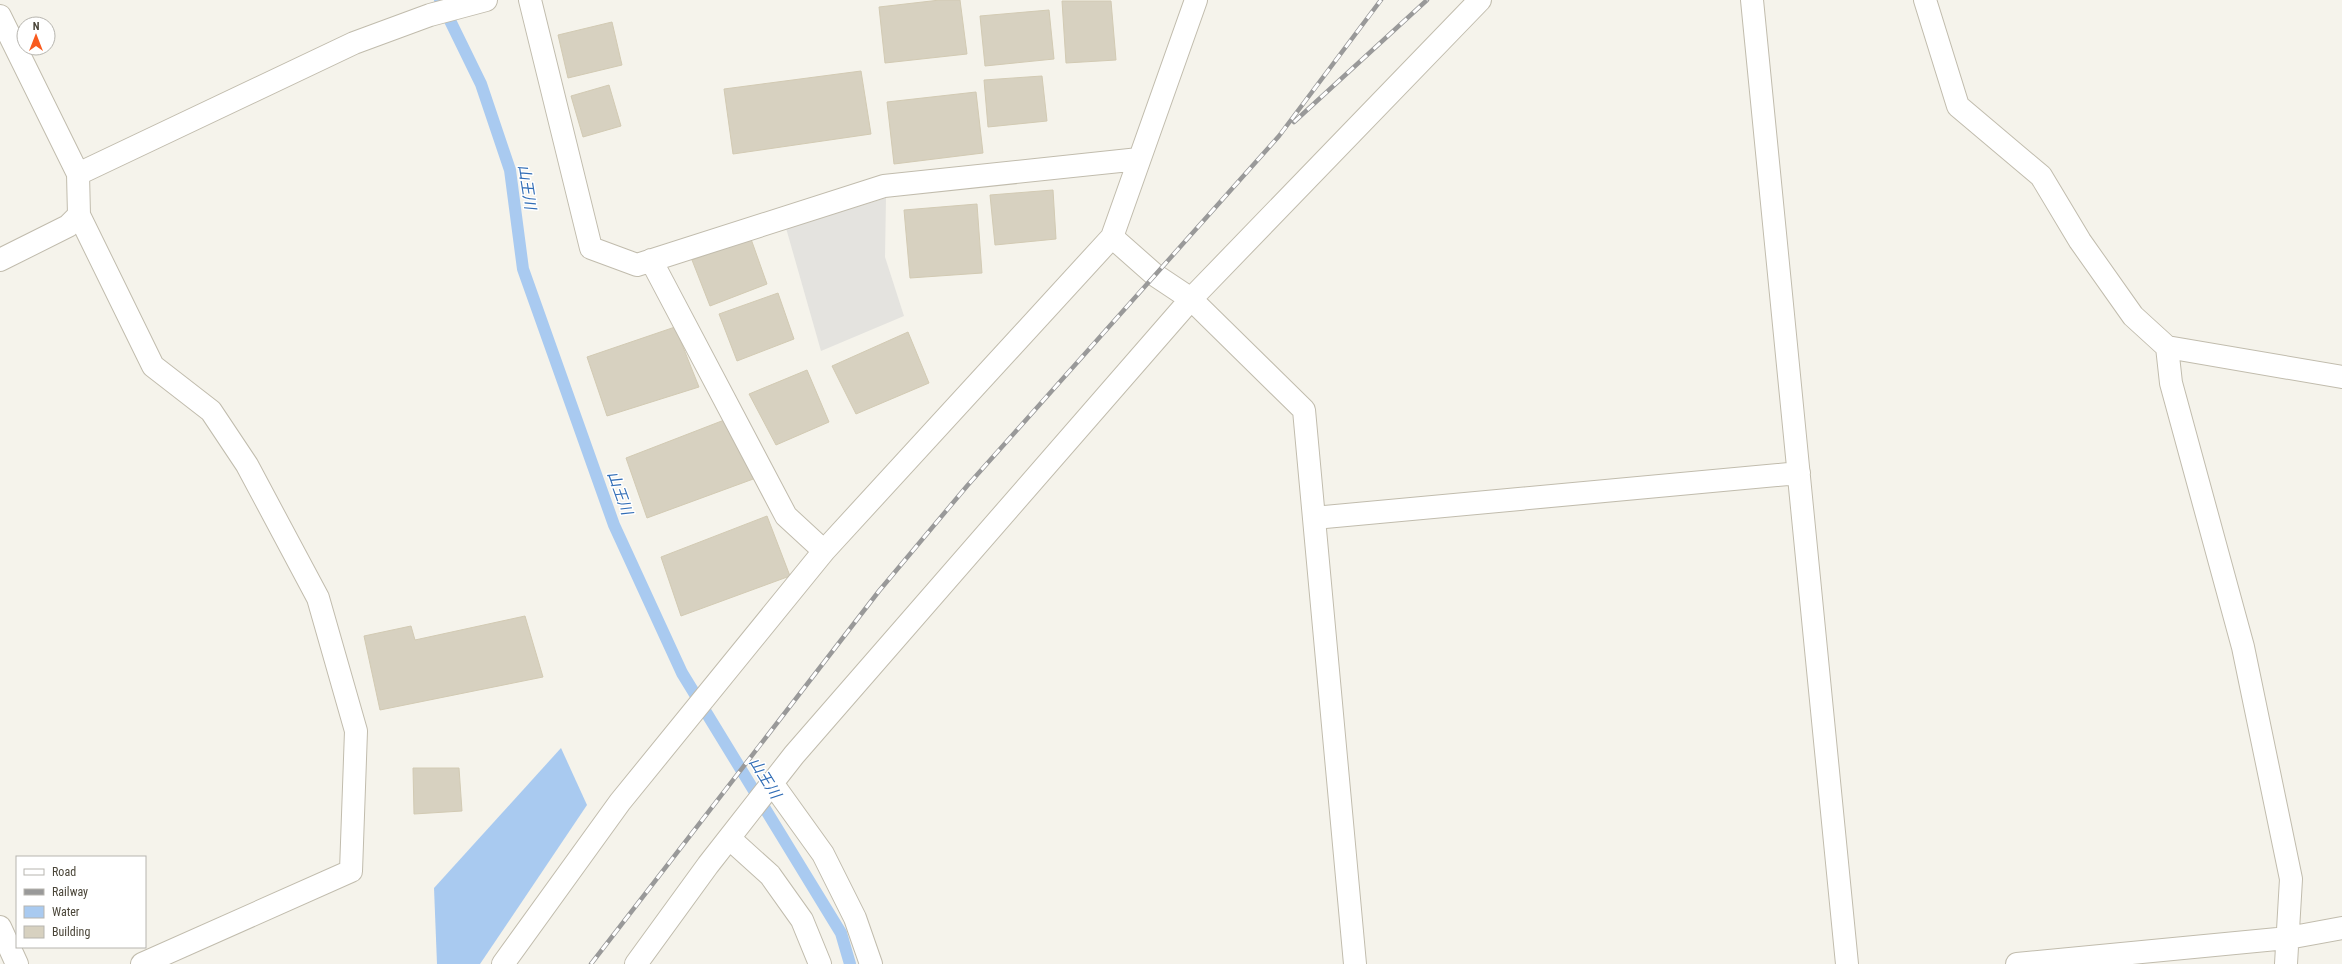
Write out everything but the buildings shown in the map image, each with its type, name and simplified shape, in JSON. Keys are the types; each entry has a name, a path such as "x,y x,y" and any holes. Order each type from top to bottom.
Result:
{"street":[{"path":"530,0 591,248 637,265 884,186 1139,159"},
{"path":"503,964 620,802 824,552 1112,237 1196,0"},
{"path":"636,964 729,838 794,755 1190,299 1480,0"},
{"path":"1752,0 1847,964"},
{"path":"1925,0 1958,106 2041,176 2080,241 2133,316 2168,348 2342,377"},
{"path":"78,174 354,42 430,15 480,1"},
{"path":"0,16 78,174 79,215 153,366 211,411 247,465 318,598 356,731 351,871 142,964"},
{"path":"0,260 68,226 79,215"},
{"path":"1112,237 1155,275 1190,299 1304,410 1355,964"},
{"path":"652,260 786,516 824,552"},
{"path":"2168,348 2171,383 2243,647 2292,879 2286,964"},
{"path":"1314,518 1799,473"},
{"path":"769,788 823,854 855,918 871,964"},
{"path":"729,838 770,875 802,920 820,964"},
{"path":"0,927 17,964"},
{"path":"2017,964 2288,938 2342,928"}],"shaded area":[{"path":"886,198 885,257 904,316 821,351 786,228"}],"water":[{"path":"561,748 587,805 480,964 437,964 434,888"}],"waterway":[{"name":"山王川","path":"440,0 481,84 510,170 523,269 614,525 682,673 841,933 850,964"}],"railway":[{"path":"591,964 879,591 967,486 1279,136 1381,0"},
{"path":"1294,122 1427,0"}]}
